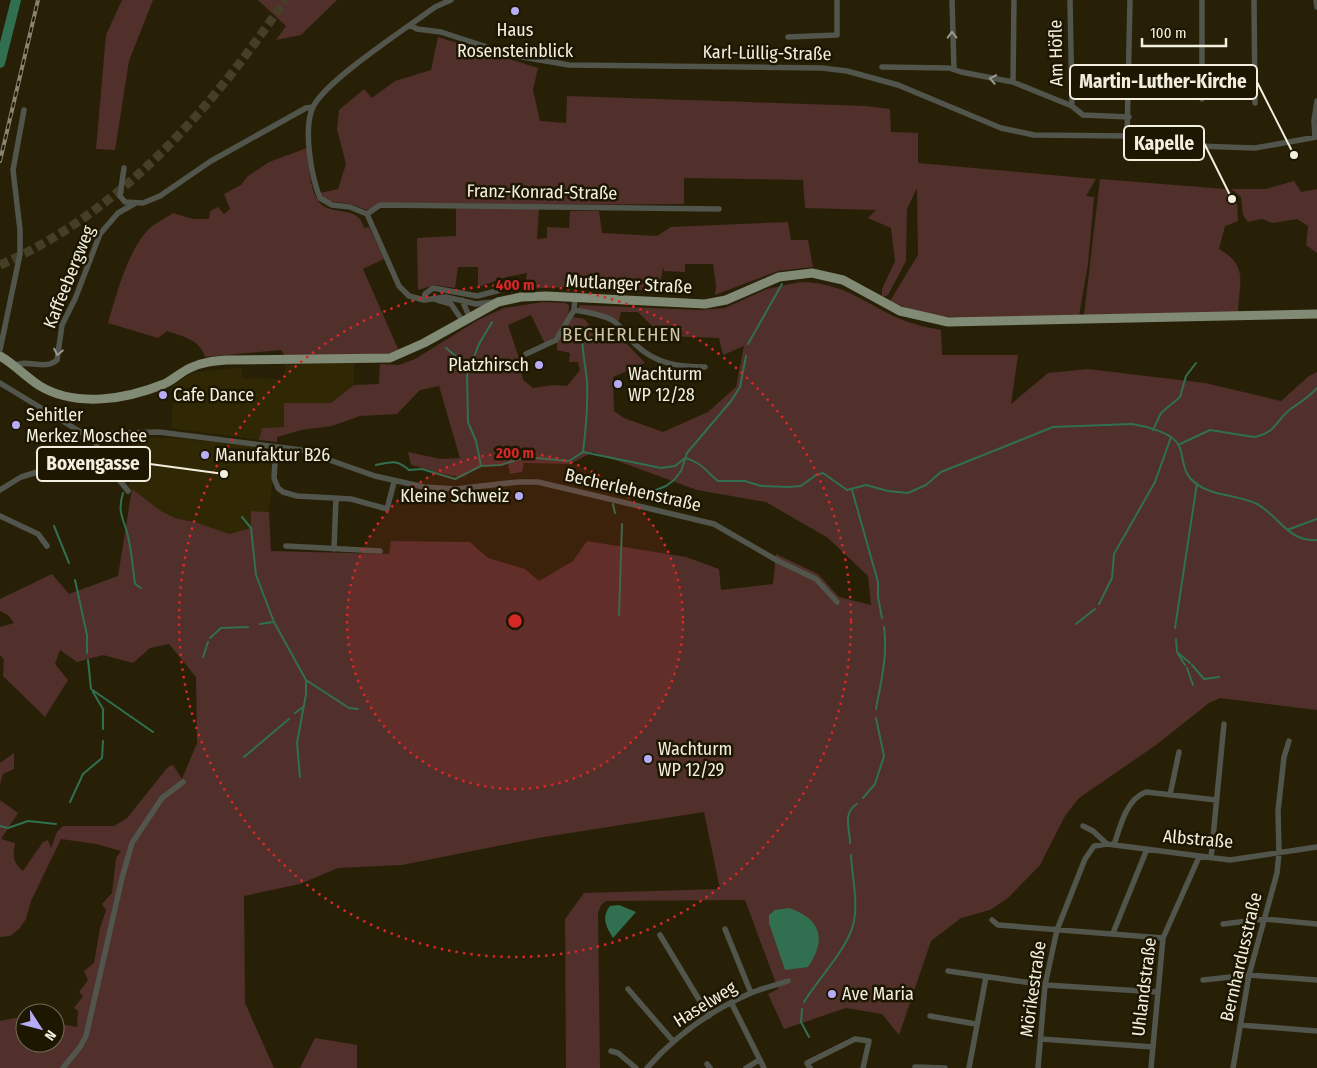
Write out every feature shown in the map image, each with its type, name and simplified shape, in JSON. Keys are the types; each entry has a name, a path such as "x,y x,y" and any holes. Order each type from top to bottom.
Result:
{"main road":[{"name":"Mutlanger Straße","path":"0,356 42,387 54,392 86,398 126,397 166,383 189,368 206,363 227,360 390,358 424,343 466,318 498,302 521,297 705,304 739,295 779,277 812,273 842,280 900,311 915,316 948,322 1317,314"}],"street":[{"path":"451,0 435,7 331,85 313,107 309,122 309,144 320,198 332,205 350,206 367,214 399,286 409,296 424,300 446,297 462,299 476,304 498,302"},
{"path":"788,37 837,35 837,0"},
{"path":"952,0 954,69"},
{"path":"1013,82 1014,0"},
{"name":"Am Höfle","path":"1070,0 1072,106"},
{"path":"1127,136 1129,117 1130,0"},
{"path":"1202,0 1202,100"},
{"path":"1254,0 1255,103"},
{"path":"1316,0 1317,6"},
{"name":"Karl-Lüllig-Straße","path":"410,25 417,29 441,32 511,55 569,65 822,68 848,70 898,85 1001,128 1034,135 1127,136 1168,145 1255,148 1316,137"},
{"path":"882,67 954,69 1013,82 1072,106 1083,115 1129,117"},
{"path":"1316,137 1314,121 1317,101"},
{"name":"Kaffeebergweg","path":"14,366 20,364 48,364 57,360 62,324 75,299 100,234 118,213 134,204 143,203 160,196 211,161 306,108 313,107"},
{"path":"0,350 20,254 20,230 13,170 24,110"},
{"path":"124,168 120,196 125,202 134,204"},
{"name":"Franz-Konrad-Straße","path":"367,214 380,205 719,209"},
{"path":"424,300 425,294 433,288 477,296 508,288"},
{"path":"526,354 556,340 574,310 575,298"},
{"path":"435,299 451,304 466,318"},
{"path":"462,299 466,318"},
{"path":"574,310 610,319 626,330 636,345 661,362 682,367 705,367"},
{"name":"Becherlehenstraße","path":"0,383 77,431 94,434 159,432 311,452 394,482 455,489 518,482 538,482 714,524 778,561 816,579 837,602"},
{"path":"0,490 21,477 44,470 90,472 96,468 99,462 94,434"},
{"path":"276,447 274,478 278,488 283,492 297,496 351,499 387,509 394,482"},
{"path":"98,453 128,491"},
{"path":"334,549 336,498"},
{"path":"0,517 38,534 47,546"},
{"path":"286,546 380,551"},
{"path":"1211,858 1224,724"},
{"name":"Bernhardusstraße","path":"1233,1068 1249,975 1266,919 1279,853 1278,812 1284,757 1289,741"},
{"path":"1170,795 1179,752"},
{"path":"63,1068 80,1047 86,1036 122,878 132,843 162,798 182,782"},
{"path":"1114,845 1134,798 1146,792 1216,800"},
{"path":"1082,826 1093,831 1107,844"},
{"name":"Albstraße","path":"1107,844 1230,860 1317,847"},
{"name":"Mörikestraße","path":"1038,1068 1045,985 1057,930 1085,859 1094,846 1107,844"},
{"path":"1113,933 1147,849"},
{"name":"Uhlandstraße","path":"1150,1068 1163,938 1198,857"},
{"path":"1222,924 1266,919 1317,924"},
{"path":"992,920 994,924 1163,938"},
{"path":"725,929 751,993"},
{"path":"660,935 709,1016"},
{"path":"948,971 1045,985 1158,992"},
{"path":"1203,980 1249,975 1317,980"},
{"path":"969,1068 986,977"},
{"name":"Haselweg","path":"647,1068 673,1041 709,1016 751,993 788,981"},
{"path":"628,989 673,1041"},
{"path":"732,1004 764,1068"},
{"path":"930,1016 976,1024"},
{"path":"1240,1025 1317,1031"},
{"path":"810,1068 807,1063 855,1039 869,1042 863,1068"},
{"path":"1041,1039 1153,1047"},
{"path":"611,1051 618,1053 636,1068"},
{"path":"746,1068 759,1060"},
{"path":"915,1067 945,1068"}],"shaded area":[{"path":"122,0 153,0 129,61 115,150 96,149 106,35"},
{"path":"258,0 337,0 301,35 276,40 286,26"},
{"path":"438,37 538,68 533,90 540,121 566,123 567,96 866,106 890,109 891,132 918,133 918,163 1096,179 1086,196 1094,197 1088,264 1079,316 1007,319 959,318 935,315 890,301 918,255 917,188 907,209 906,261 888,295 882,297 882,289 895,261 891,228 868,218 876,210 805,208 803,180 684,178 684,204 377,206 367,210 351,204 334,202 323,197 320,193 338,189 346,164 337,129 339,110 364,89 372,98 395,81 431,70"},
{"path":"307,148 310,178 314,194 318,200 328,208 357,216 364,228 369,227 384,259 363,269 399,351 377,357 286,357 281,350 205,357 203,351 195,342 179,335 167,331 158,338 108,323 129,259 135,247 150,228 173,213 193,219 209,219 210,211 218,207 224,214 230,209 224,194 241,185 248,176 269,162"},
{"path":"1100,179 1225,189 1237,200 1238,221 1225,226 1219,249 1235,262 1238,268 1240,283 1238,312 1084,315"},
{"path":"1294,181 1301,192 1317,189 1317,253 1306,245 1308,226 1297,219 1273,223 1262,219 1248,222 1243,215 1241,197 1231,189 1266,189"},
{"path":"456,208 539,209 537,239 547,238 547,227 569,228 570,211 599,211 602,233 657,236 671,227 788,222 791,240 808,240 813,267 778,271 715,295 716,286 713,264 685,264 685,272 664,271 663,267 659,291 566,287 524,289 527,273 507,277 478,287 478,267 458,267 455,288 435,285 418,290 417,238 456,236"},
{"path":"800,282 834,287 848,292 899,319 941,330 942,355 1018,355 1011,404 1048,373 1088,369 1205,383 1281,401 1309,376 1317,372 1317,710 1220,698 1209,703 1156,745 1079,798 1065,816 1040,865 1008,898 990,910 961,918 931,941 899,1035 882,1014 846,1008 784,1029 768,994 778,989 745,900 606,901 601,905 598,913 600,1068 566,1068 565,919 584,893 720,889 704,812 538,838 402,865 338,868 300,884 244,896 245,1003 274,1068 0,1068 0,1021 15,1018 15,1053 65,1053 65,1025 77,1027 78,1011 74,1008 83,996 79,992 88,980 84,971 94,963 100,928 106,910 102,904 112,893 116,858 121,851 96,844 61,839 31,901 26,919 19,929 10,936 0,937 0,800 18,813 1,839 15,843 14,858 23,871 43,842 48,840 51,848 57,832 63,826 114,826 127,818 168,767 173,765 182,779 197,743 196,677 169,644 150,648 133,663 103,655 77,662 60,650 55,664 68,680 45,717 3,676 4,660 0,655 0,627 14,623 8,615 0,611 0,599 52,574 69,594 118,576 132,489 161,511 175,518 198,523 229,534 251,528 251,511 269,512 271,551 389,554 391,541 470,542 488,558 525,569 539,581 573,561 587,541 686,557 719,569 721,590 773,584 776,554 818,574 839,597 871,605 868,576 828,538 766,502 697,490 593,452 570,464 524,463 522,472 510,474 508,464 479,467 464,477 411,465 408,452 441,459 460,458 439,386 420,390 397,414 360,416 332,426 301,430 277,437 277,442 259,440 262,428 284,427 284,403 331,403 354,385 379,384 380,364 399,365 415,359 478,320 504,308 543,302 565,303 569,305 568,318 562,328 545,344 531,315 508,325 519,358 523,380 533,388 553,385 567,386 580,370 578,362 569,362 570,353 557,350 557,340 573,317 584,319 600,336 626,343 645,363 613,377 614,411 624,418 663,432 708,412 736,387 744,346 723,355 719,338 662,336 638,312 621,312 619,321 579,308 579,305 700,310 725,308 767,289"},
{"path":"354,362 354,385 331,403 285,403 284,427 262,428 259,440 171,428 174,385 192,373 242,367 242,378 284,379 285,364"},
{"path":"133,438 174,438 276,449 269,512 251,511 251,528 229,534 198,523 175,518 144,502 129,488 131,465 127,465"},
{"path":"14,753 14,769 3,774 0,784 0,763"},
{"path":"619,905 636,912 613,938 605,918 610,906"},
{"path":"789,908 808,918 814,924 818,931 819,939 818,948 808,967 785,970 769,923 769,915 775,910"},
{"path":"315,1038 357,1045 357,1068 300,1068"}],"waterway":[{"path":"0,63 16,0"},
{"path":"748,344 782,284"},
{"path":"481,466 476,441 468,422 467,375 479,344 492,322"},
{"path":"582,326 587,381 583,452"},
{"path":"446,348 469,367"},
{"path":"651,492 666,486 674,480 681,471 687,453 731,401 740,387 746,356"},
{"path":"1153,430 1161,413 1180,397 1186,376 1196,363"},
{"path":"1180,444 1210,430 1254,437 1262,435 1272,429 1287,412 1317,388"},
{"path":"376,465 390,462 397,463 409,470 422,469 455,479 481,466 501,465 525,457 569,461 583,452 661,468 675,466 685,458 690,459 699,464 718,481 745,481 761,486 788,487 801,486 816,475 823,473 847,490 866,485 888,491 908,493 926,485 941,472 1053,427 1132,424 1158,431 1176,441 1181,450 1187,474 1197,484 1213,492 1257,504 1291,533 1307,540 1317,540"},
{"path":"1099,604 1112,578 1114,554 1155,482 1171,437"},
{"path":"1175,628 1197,483"},
{"path":"852,490 878,582 878,597 882,618"},
{"path":"123,493 121,513 128,534 135,584 141,588"},
{"path":"613,504 615,513"},
{"path":"242,517 251,528 256,575 274,622 306,680 306,694 297,743 300,777"},
{"path":"1287,530 1317,519"},
{"path":"619,615 622,524"},
{"path":"54,526 69,563"},
{"path":"75,580 87,635 87,653"},
{"path":"1076,624 1095,609"},
{"path":"260,624 273,622"},
{"path":"210,638 221,628 248,627"},
{"path":"876,709 885,658 884,627"},
{"path":"1176,639 1177,652 1190,663"},
{"path":"203,657 208,642"},
{"path":"1178,654 1185,665"},
{"path":"88,660 91,689 153,732"},
{"path":"1192,665 1204,679 1219,677"},
{"path":"1187,668 1193,685"},
{"path":"306,680 349,708 358,709"},
{"path":"93,692 103,709 103,729"},
{"path":"295,713 303,707"},
{"path":"863,798 875,784 884,756 876,718"},
{"path":"244,757 289,719"},
{"path":"70,802 83,774 102,758 103,741"},
{"path":"850,843 848,817 852,808 857,804"},
{"path":"0,826 8,828 28,821 56,824"},
{"path":"804,1002 840,952 851,931 855,913 851,855"},
{"path":"802,1009 801,1022 809,1037"}],"tunnel":[{"path":"0,265 44,243 86,216 125,186 161,153 227,80 285,0"}],"railway":[{"path":"0,161 38,0"}],"place":[{"name":"Haus Rosensteinblick","path":"515,11"},
{"name":"Martin-Luther-Kirche","path":"1294,155"},
{"name":"Kapelle","path":"1232,199"},
{"name":"Platzhirsch","path":"539,365"},
{"name":"Wachturm WP 12/28","path":"618,384"},
{"name":"Cafe Dance","path":"163,395"},
{"name":"Sehitler Merkez Moschee","path":"16,425"},
{"name":"Manufaktur B26","path":"205,455"},
{"name":"Boxengasse","path":"224,474"},
{"name":"Kleine Schweiz","path":"519,496"},
{"name":"Wachturm WP 12/29","path":"648,759"},
{"name":"Ave Maria","path":"832,994"}],"district":[{"name":"BECHERLEHEN","path":"622,334"}]}
